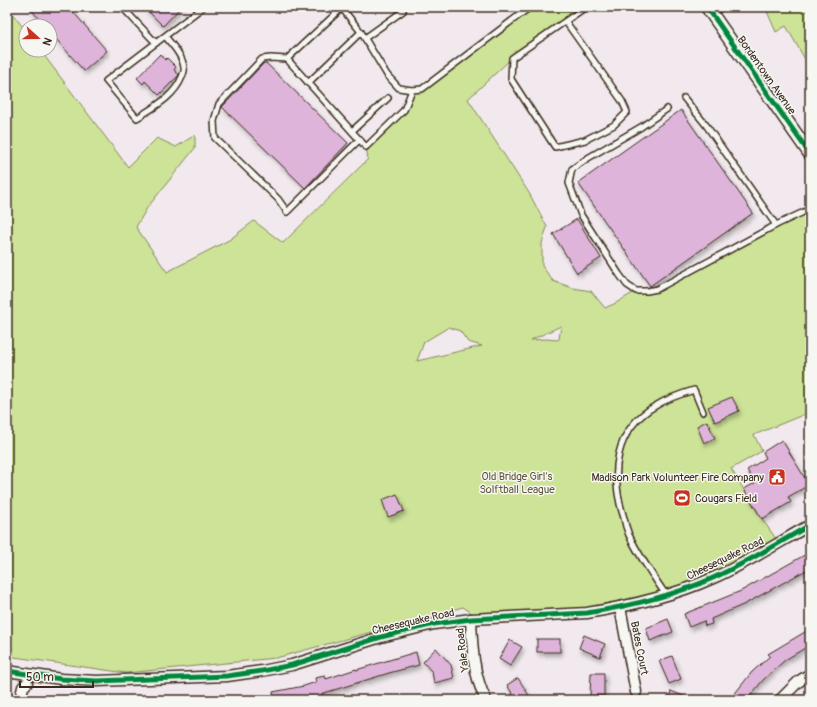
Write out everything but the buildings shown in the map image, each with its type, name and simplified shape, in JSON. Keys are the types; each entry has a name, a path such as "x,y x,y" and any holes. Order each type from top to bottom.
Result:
{"street":[{"name":"Bordentown Avenue","path":"709,10 810,154"},
{"name":"Cheesequake Road","path":"7,671 61,679 97,681 227,676 292,665 381,637 434,624 471,619 587,613 620,607 666,595 719,575 810,525"},
{"name":"Bates Court","path":"620,607 636,692"},
{"name":"Yale Road","path":"471,619 474,663 486,700"},
{"path":"780,700 794,686 810,674"},
{"path":"20,700 23,686 27,683"}],"lane":[{"path":"122,7 156,43"},
{"path":"365,38 403,11 400,7"},
{"path":"287,59 342,8 361,32 387,74 399,88 412,90 422,89 530,7"},
{"path":"566,22 622,101 628,112 614,125 585,140 555,147 511,79 512,58 586,7"},
{"path":"709,10 722,7"},
{"path":"165,36 182,60 185,70 181,81 173,92 163,102 137,118 106,81 200,8"},
{"path":"308,83 361,32"},
{"path":"360,139 287,212 278,199 215,138 214,121 219,104 262,59 287,59 360,139 366,147 404,110 412,90"},
{"path":"352,131 388,98"},
{"path":"684,98 706,125 776,225"},
{"path":"667,109 641,127 572,169 569,183 581,215 627,285 636,291 647,291 657,288 776,225 810,210"},
{"path":"666,595 642,558 629,534 619,504 616,487 616,468 619,452 631,428 656,405 694,390 703,412"}],"green space":[{"name":"Old Bridge Girl's Solftball League","path":"7,7 18,21 18,58 46,58 128,167 157,138 176,147 195,135 195,148 147,208 136,227 167,272 229,240 254,221 283,243 368,159 366,147 404,110 412,90 422,89 530,7 586,7 512,58 468,99 529,193 547,227 542,243 542,266 553,281 573,288 591,291 605,308 636,291 647,291 810,209 810,412 754,435 762,451 731,469 762,519 779,543 725,572 635,604 471,619 469,611 463,607 276,658 126,673 7,656","holes":["561,326 559,339 557,340 531,340","449,327 460,331 468,342 482,346 417,361 424,342"]},
{"path":"765,7 810,7 810,68 786,26 776,32"}],"cycle path":[{"path":"707,7 810,154"},
{"path":"7,671 61,679 97,681 227,676 292,665 381,637 434,624 471,619 587,613 651,600 698,584 738,566 810,525"}],"place":[{"name":"Madison Park Volunteer Fire Company","path":"777,477"},
{"name":"Cougars Field","path":"682,498"}]}
